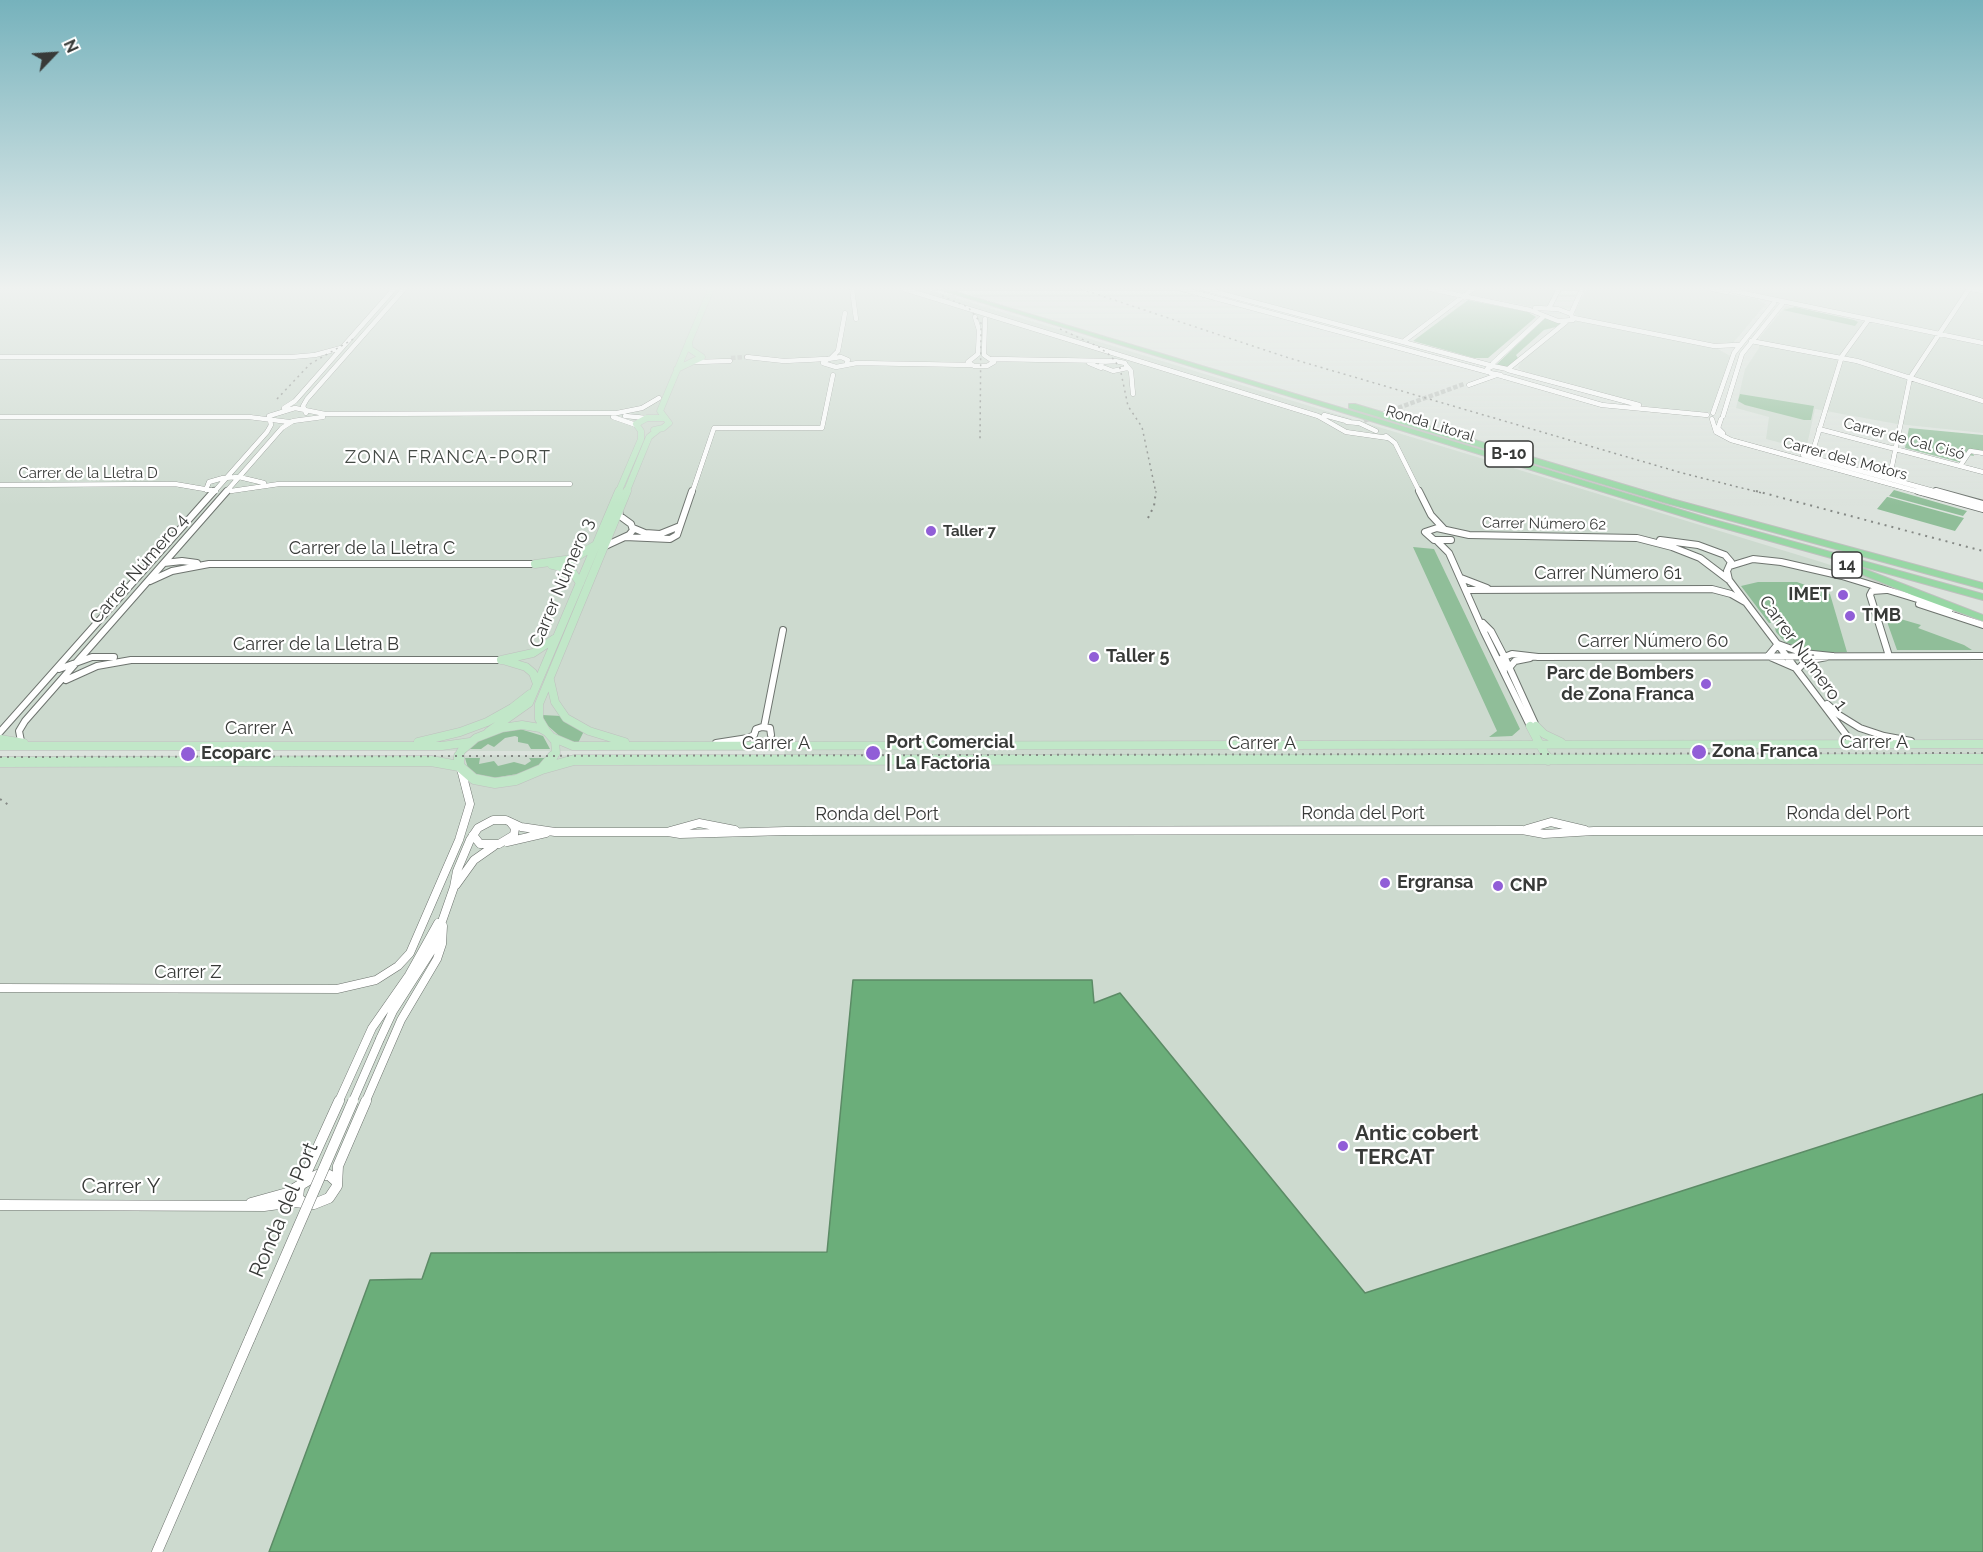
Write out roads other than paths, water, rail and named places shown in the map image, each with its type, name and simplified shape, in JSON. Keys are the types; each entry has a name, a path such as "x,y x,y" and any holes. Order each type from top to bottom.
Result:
{"highway":[{"name":"Ronda Litoral","path":"1180,361 1708,521 1983,597"},
{"name":"Ronda Litoral","path":"1204,361 1669,501 1983,586"},
{"name":"14","path":"1708,521 1847,565 1983,618"}],"main road":[{"path":"637,427 652,412 674,361"},
{"path":"647,418 663,418 660,411 680,361"},
{"path":"677,369 695,362"},
{"name":"Carrer Número 3","path":"488,732 525,707 536,687 580,583 619,511 649,438 669,423 663,418"},
{"path":"637,427 658,429"},
{"name":"Carrer Número 3","path":"550,735 539,719 537,710 641,439 637,427"},
{"path":"535,564 573,559 600,546"},
{"path":"535,564 567,568 576,575 580,583"},
{"path":"501,660 533,653 549,644 558,635"},
{"path":"393,746 445,736 478,726 504,713 536,687 533,673 526,667 501,660"},
{"path":"550,678 555,702 570,722 589,731 639,745"},
{"name":"Carrer A","path":"488,732 522,725 534,727 564,744 573,746 1983,744"},
{"path":"1512,744 1527,737 1533,727"},
{"path":"1533,727 1548,760"},
{"path":"1533,727 1550,737 1573,744"},
{"path":"460,768 459,753 470,742 488,732"},
{"path":"542,769 556,753 550,735"},
{"path":"0,739 25,744"},
{"name":"Carrer A","path":"25,744 48,746 447,746 470,742"},
{"path":"0,746 25,744"},
{"path":"13,762 25,755 25,744"},
{"path":"1853,744 1865,760"},
{"name":"Carrer A","path":"0,764 61,761 438,761 460,768 474,779 495,783 516,780 571,760 1983,759"}],"street":[{"path":"320,361 324,368"},
{"path":"281,410 295,400 333,361"},
{"path":"303,410 307,399 334,361"},
{"path":"695,362 702,361"},
{"path":"778,361 836,367 844,361"},
{"path":"1010,361 1086,363 1124,373 1130,379"},
{"path":"1101,368 1101,364 1110,361"},
{"path":"1113,361 1126,365 1131,370 1133,394"},
{"path":"1142,361 1318,416 1346,432 1388,438"},
{"path":"1152,361 1352,422 1366,424 1388,438 1395,443 1431,515 1453,536 1449,553"},
{"path":"1449,361 1602,405 1696,412 1722,418 1739,361"},
{"path":"1477,361 1653,408"},
{"path":"1495,361 1493,366 1487,369 1488,372 1467,385 1507,374 1508,370 1517,363"},
{"path":"1711,416 1729,361"},
{"path":"1811,457 1841,361"},
{"path":"1854,361 1983,401"},
{"path":"1886,478 1890,474 1910,378 1921,361"},
{"path":"1517,363 1517,369 1524,373"},
{"path":"1113,371 1125,369 1126,365"},
{"path":"625,537 673,538 677,535 714,428 822,428 833,375"},
{"path":"0,416 254,414 293,408 325,414 608,413 638,410 659,398"},
{"name":"Carrer Número 4","path":"0,732 269,430 271,415 281,410"},
{"name":"Carrer Número 4","path":"25,744 18,734 20,727 218,501 245,482 246,468 282,428 305,415 303,410"},
{"path":"1385,412 1398,412"},
{"path":"608,413 647,418"},
{"path":"0,416 249,417 277,422 317,417 612,417 637,427"},
{"name":"Carrer dels Motors","path":"1711,416 1716,432 1731,440 1983,509"},
{"name":"Carrer dels Motors","path":"1722,418 1718,428 1725,434 1983,504"},
{"path":"1339,427 1341,423 1352,422"},
{"path":"1358,433 1364,431 1366,424"},
{"name":"Carrer de Cal Cisó","path":"1820,429 1983,472"},
{"path":"1960,466 1970,452 1983,453"},
{"path":"245,482 246,468"},
{"path":"206,501 207,484 234,469"},
{"name":"Carrer de la Lletra D","path":"0,485 175,484 227,477 245,482"},
{"path":"245,482 279,484"},
{"path":"230,492 245,482 570,484"},
{"name":"Carrer de la Lletra D","path":"175,484 230,492"},
{"path":"619,511 620,517 633,528 645,533 660,534 680,526"},
{"path":"1431,515 1432,525 1426,535 1449,553 1484,632 1507,670"},
{"path":"600,546 625,537 632,533 633,528"},
{"name":"Carrer Número 62","path":"1429,529 1469,535 1638,538 1681,542 1707,548 1728,557 1730,566"},
{"name":"Carrer Número 62","path":"1638,538 1692,554 1729,580"},
{"path":"1435,540 1451,540"},
{"path":"179,546 183,557 197,564"},
{"path":"158,556 163,563 173,567 197,564"},
{"path":"1718,590 1729,580 1727,571 1730,566 1748,560 1768,560 1852,578 1983,625"},
{"path":"144,570 163,563"},
{"path":"145,585 165,574 197,564"},
{"name":"Carrer de la Lletra C","path":"197,564 535,564"},
{"name":"Carrer Número 61","path":"1461,578 1497,590"},
{"path":"1852,578 1872,591 1883,590 1983,618"},
{"name":"Carrer Número 1","path":"1729,580 1853,744"},
{"name":"Carrer Número 61","path":"1466,590 1487,588"},
{"name":"Carrer Número 61","path":"1466,590 1482,592 1497,590 1718,590 1738,597 1751,607"},
{"name":"Carrer Número 61","path":"1471,601 1477,596 1497,590"},
{"path":"1872,591 1870,595 1889,656"},
{"path":"1481,621 1491,631 1507,657"},
{"path":"764,727 783,630"},
{"path":"1484,632 1507,657"},
{"path":"98,639 100,650 111,660"},
{"path":"1768,657 1778,644"},
{"name":"Carrer Número 60","path":"1778,644 1803,653 1832,656"},
{"name":"Carrer Número 60","path":"1498,645 1524,657"},
{"path":"75,648 75,655 79,661"},
{"name":"Carrer Número 60","path":"1768,657 1798,669 1806,661 1832,656"},
{"name":"Carrer Número 60","path":"1507,657 1983,656"},
{"path":"1507,657 1502,659 1533,727"},
{"name":"Carrer Número 60","path":"1507,670 1513,663 1524,657"},
{"path":"55,671 79,661 89,664 111,660"},
{"path":"58,685 76,674 111,660"},
{"name":"Carrer de la Lletra B","path":"111,660 501,660"},
{"name":"Carrer Número 1","path":"1817,694 1839,715 1860,728 1884,736 1927,744"},
{"path":"705,745 748,738 754,735 756,729 764,727 772,730 771,735 776,745"},
{"name":"Carrer Z","path":"0,988 337,989 376,980 398,966 410,953 459,840 470,804 460,768"},
{"path":"454,887 457,871 473,835 478,828 489,821 501,820 530,829 555,832"},
{"path":"1521,830 1551,822 1594,831"},
{"path":"454,887 474,860 512,837 515,831 511,823"},
{"name":"Ronda del Port","path":"555,832 701,834 1521,830 1544,834 1594,831 1983,831"},
{"path":"473,835 480,844 501,844 555,832"},
{"name":"Ronda del Port","path":"157,1552 380,1039 393,1011 426,962 454,887"},
{"path":"242,1205 264,1206 294,1202 314,1204 329,1198 336,1190 338,1166 401,1020 441,950 443,915"},
{"path":"304,1203 298,1196 303,1183 372,1028 409,975 443,915"},
{"path":"242,1205 276,1197 322,1174 332,1176 337,1182"},
{"name":"Carrer Y","path":"0,1205 242,1205"}],"tunnel":[{"path":"1392,410 1464,384"},
{"path":"1364,421 1383,413"}],"railway":[{"path":"277,399 314,361"},
{"path":"980,440 981,361"},
{"path":"1115,361 1120,368 1128,406 1142,427 1156,492"},
{"path":"1301,361 1682,473 1762,493"},
{"path":"1756,491 1983,551"},
{"path":"1148,518 1154,506 1156,492"},
{"path":"0,757 1983,753"},
{"path":"0,799 10,806"}],"place":[{"name":"Taller 7","path":"931,531"},
{"name":"IMET","path":"1843,595"},
{"name":"TMB","path":"1850,616"},
{"name":"Taller 5","path":"1094,657"},
{"name":"Parc de Bombers de Zona Franca","path":"1706,684"},
{"name":"Zona Franca","path":"1699,752"},
{"name":"Port Comercial | La Factoria","path":"873,753"},
{"name":"Ecoparc","path":"188,754"},
{"name":"Ergransa","path":"1385,883"},
{"name":"CNP","path":"1498,886"},
{"name":"Antic cobert TERCAT","path":"1343,1146"}],"district":[{"name":"ZONA FRANCA-PORT","path":"448,458"}]}
